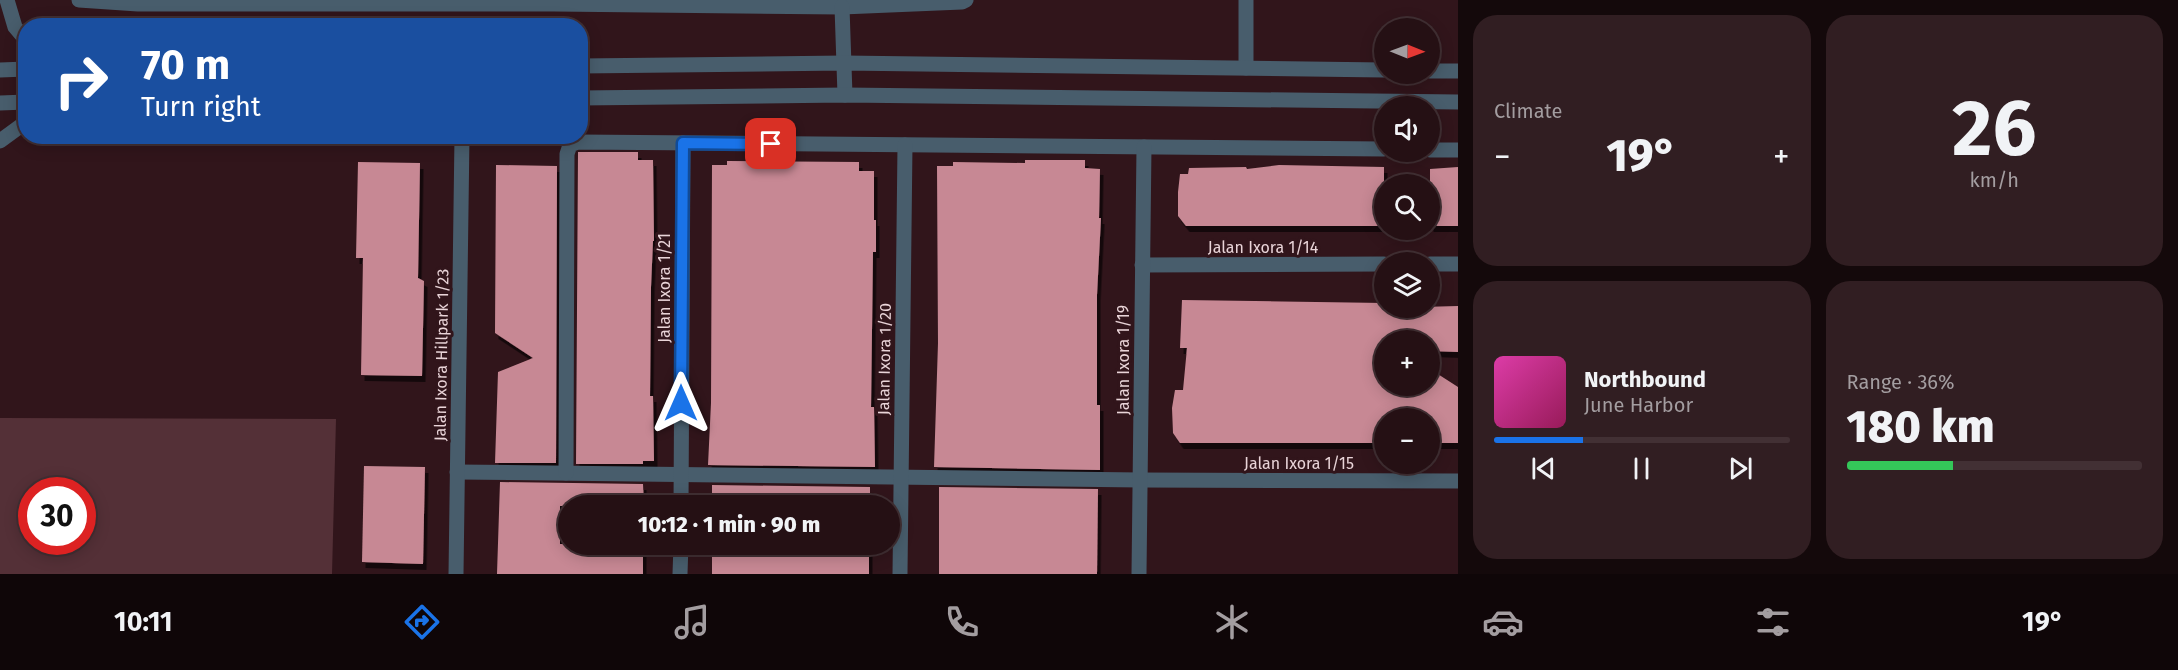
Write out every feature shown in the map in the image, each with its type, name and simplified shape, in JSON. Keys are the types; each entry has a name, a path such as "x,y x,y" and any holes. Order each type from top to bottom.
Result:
{"street":[{"path":"7,0 18,31"},
{"path":"79,0 138,4 554,2 842,7 966,0"},
{"path":"1246,0 1246,68"},
{"path":"842,7 845,95"},
{"path":"588,66 844,63 1374,70"},
{"path":"0,70 18,69"},
{"path":"1440,70 1458,71"},
{"path":"588,98 845,95 1458,102"},
{"path":"0,103 18,102"},
{"path":"0,141 18,128"},
{"path":"588,142 1374,149"},
{"name":"Jalan Ixora 1/21","path":"681,495 683,143"},
{"name":"Jalan Ixora Hillpark 1/23","path":"456,574 462,144"},
{"path":"566,473 567,154 570,145 573,144"},
{"name":"Jalan Ixora 1/20","path":"900,574 905,145"},
{"name":"Jalan Ixora 1/19","path":"1139,574 1144,147"},
{"path":"1440,150 1458,150"},
{"name":"Jalan Ixora 1/14","path":"1142,265 1374,264"},
{"path":"1440,264 1458,264"},
{"name":"Jalan Ixora 1/15","path":"458,472 1141,480 1458,481"},
{"path":"680,574 681,555"}],"shaded area":[{"path":"0,418 336,419 332,574 0,574"}],"building":[{"path":"578,152 638,152 638,160 653,160 654,241 651,287 650,396 653,396 654,461 643,461 643,464 576,464"},
{"path":"1025,160 1085,160 1085,168 1100,169 1097,405 1100,405 1100,470 934,467 938,343 937,166 953,166 953,162 1025,163"},
{"path":"727,161 859,162 859,171 874,171 876,252 873,252 871,407 874,407 875,467 708,465 711,403 712,165 727,165"},
{"path":"358,162 420,163 418,278 424,281 422,376 361,375 363,258 356,258"},
{"path":"496,165 557,166 556,463 495,463 498,372 533,358 495,333"},
{"path":"1279,165 1384,167 1384,174 1374,174 1374,226 1186,226 1178,216 1180,174 1188,174 1189,168 1246,167 1247,169"},
{"path":"1458,167 1458,226 1440,226 1440,174 1430,174 1430,169"},
{"path":"1182,300 1374,303 1374,318 1440,318 1440,306 1458,306 1458,352 1440,351 1440,330 1374,330 1374,396 1440,396 1440,375 1458,387 1458,443 1440,443 1440,408 1374,408 1374,443 1180,443 1173,433 1172,408 1175,390 1183,390 1187,348 1180,348"},
{"path":"364,466 425,467 423,564 362,562"},
{"path":"500,482 643,484 644,495 558,495 558,555 643,555 643,574 497,574"},
{"path":"712,485 870,487 870,495 712,495"},
{"path":"939,487 1098,489 1097,574 939,574"},
{"path":"712,555 869,555 869,574 712,574"}],"route":[{"path":"681,403 683,143 771,144"}]}
